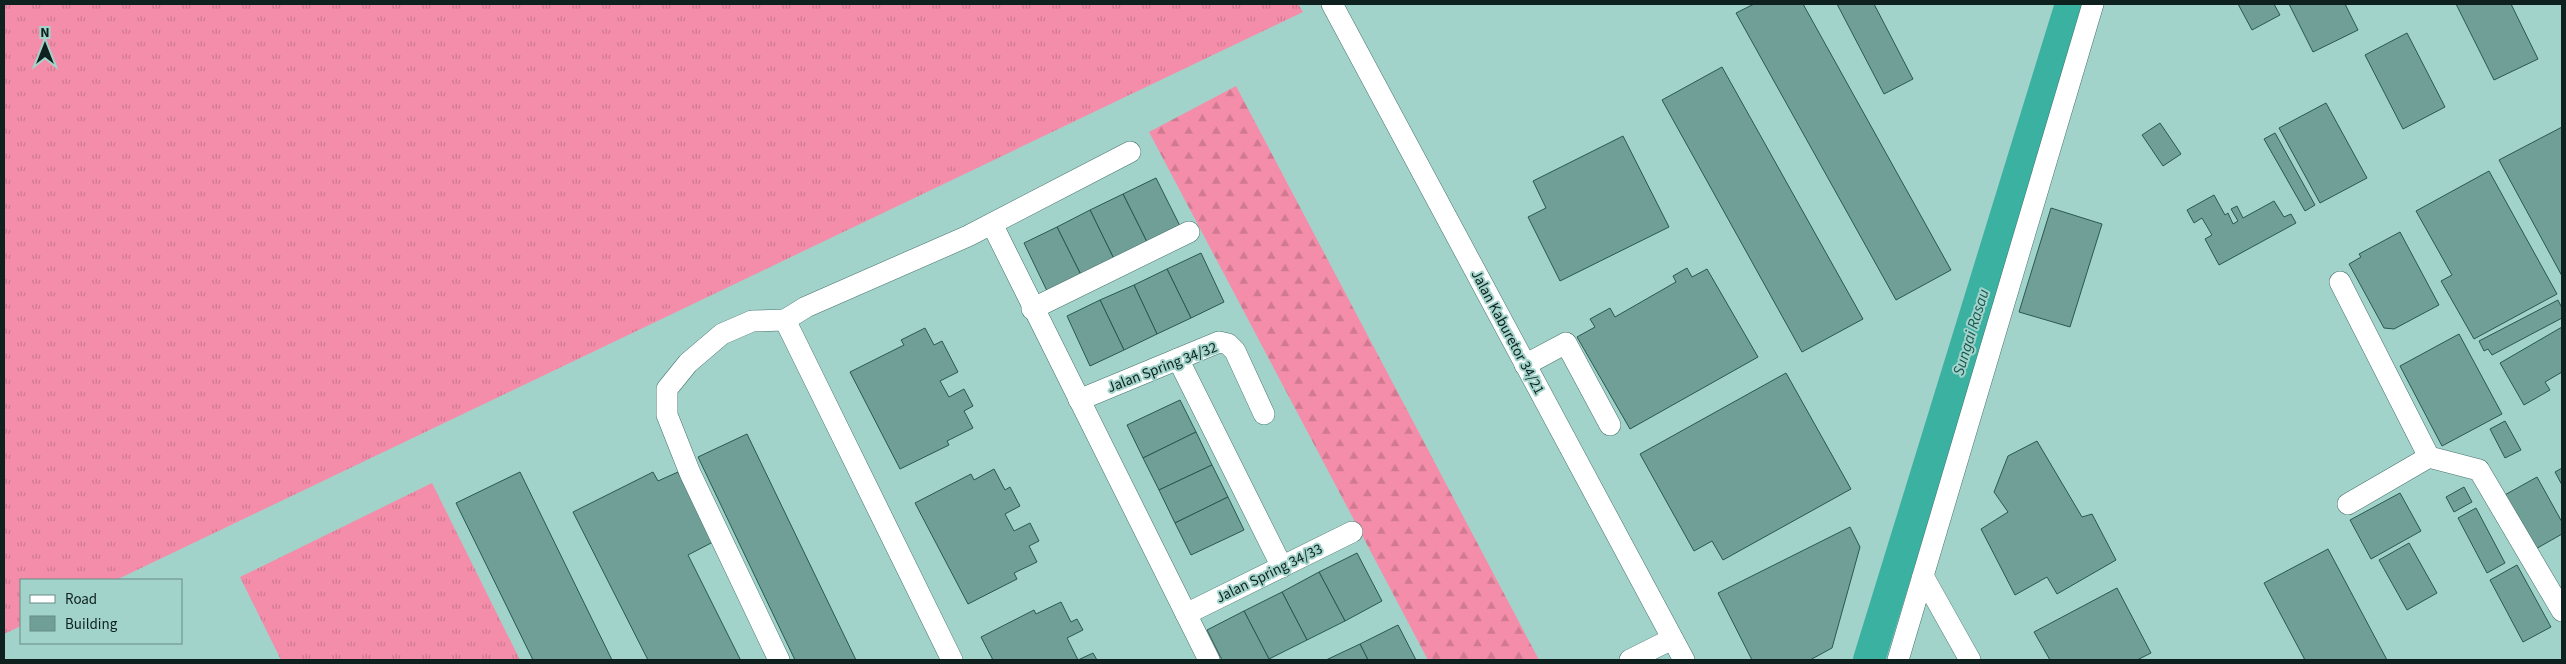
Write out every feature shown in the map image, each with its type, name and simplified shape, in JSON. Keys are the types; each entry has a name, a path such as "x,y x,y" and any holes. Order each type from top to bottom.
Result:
{"street":[{"name":"Jalan Kaburetor 34/21","path":"1332,4 1684,660"},
{"path":"1898,660 2093,4"},
{"path":"779,660 690,473 667,415 667,389 688,363 722,334 752,321 785,320 806,307 992,224 1130,152"},
{"path":"992,224 1032,310 1209,660"},
{"path":"1032,310 1189,232"},
{"path":"2340,282 2429,457"},
{"path":"785,320 952,660"},
{"name":"Jalan Spring 34/32","path":"1079,400 1219,342 1228,344 1235,351 1264,414"},
{"path":"1526,365 1566,343 1610,425"},
{"path":"1178,359 1282,567"},
{"path":"2348,504 2429,457 2479,470 2562,611"},
{"name":"Jalan Spring 34/33","path":"1186,614 1352,532"},
{"path":"1923,576 1970,660"},
{"path":"1630,660 1672,639"}],"green space":[{"path":"4,4 1298,4 1303,12 118,579 20,579 20,626 4,634"},
{"path":"1236,86 1539,660 1428,660 1149,132"},
{"path":"432,483 520,660 281,660 240,577"}],"building":[{"path":"1754,4 1803,4 1951,270 1896,300 1736,13"},
{"path":"1837,4 1874,4 1913,79 1884,94"},
{"path":"2238,4 2274,4 2280,15 2252,30"},
{"path":"2289,4 2345,4 2358,30 2313,52"},
{"path":"2456,4 2511,4 2538,59 2494,80"},
{"path":"2407,33 2445,107 2403,129 2365,55"},
{"path":"1722,67 1863,319 1802,352 1662,100"},
{"path":"2326,103 2367,178 2320,203 2279,128"},
{"path":"2160,123 2181,154 2163,166 2142,135"},
{"path":"2562,127 2562,276 2499,160"},
{"path":"2275,133 2315,205 2305,211 2264,139"},
{"path":"1623,136 1669,227 1560,281 1528,217 1546,208 1533,181"},
{"path":"2489,171 2557,294 2474,339 2441,281 2452,275 2416,211"},
{"path":"1156,178 1181,228 1148,244 1123,194"},
{"path":"1123,194 1148,244 1115,261 1090,210"},
{"path":"2214,195 2225,215 2228,213 2233,224 2238,221 2231,209 2237,206 2243,218 2274,201 2284,217 2291,214 2296,223 2219,265 2205,239 2212,235 2202,218 2194,223 2187,210"},
{"path":"2051,208 2102,224 2070,327 2019,312"},
{"path":"1090,210 1115,261 1082,277 1057,227"},
{"path":"1057,227 1082,277 1048,293 1024,243"},
{"path":"2400,232 2439,305 2394,329 2384,328 2349,264 2361,257 2359,254"},
{"path":"1201,253 1224,302 1191,318 1167,269"},
{"path":"1687,268 1692,277 1707,269 1758,357 1630,429 1577,337 1595,327 1590,319 1610,308 1615,317 1676,282 1673,276"},
{"path":"1167,269 1191,318 1157,334 1134,285"},
{"path":"1134,285 1157,334 1124,350 1100,300"},
{"path":"1100,300 1124,350 1090,366 1067,316"},
{"path":"2558,300 2562,308 2562,318 2492,355 2488,349 2484,351 2479,341"},
{"path":"2562,327 2562,372 2545,382 2550,390 2524,405 2500,363"},
{"path":"925,328 934,345 942,341 958,372 940,381 949,397 964,389 973,406 964,411 973,428 947,441 949,445 900,469 850,372 904,345 901,340"},
{"path":"2459,334 2502,414 2442,446 2400,366"},
{"path":"1786,373 1851,489 1723,560 1712,541 1694,551 1640,454"},
{"path":"1180,400 1196,432 1143,458 1127,425"},
{"path":"2505,421 2521,450 2505,458 2490,429"},
{"path":"1196,432 1212,465 1159,490 1143,458"},
{"path":"747,434 856,660 795,660 698,457"},
{"path":"2037,441 2082,517 2092,514 2116,560 2057,594 2047,577 2015,595 1981,529 2008,512 1994,492 2008,456"},
{"path":"1212,465 1228,497 1175,523 1159,490"},
{"path":"2562,468 2562,485 2555,472"},
{"path":"994,469 1005,490 1010,487 1020,506 1005,514 1014,531 1030,523 1039,541 1029,546 1037,562 1014,573 1017,579 968,604 915,503 971,474 974,480"},
{"path":"520,472 612,660 533,660 456,503"},
{"path":"653,472 658,481 678,472 713,542 688,555 740,659 648,660 573,512"},
{"path":"2537,477 2562,522 2562,534 2534,550 2503,496"},
{"path":"2464,487 2472,502 2454,512 2446,497"},
{"path":"2400,493 2421,531 2371,559 2350,520"},
{"path":"1228,497 1244,530 1191,555 1175,523"},
{"path":"2476,508 2505,563 2487,573 2458,518"},
{"path":"1850,527 1860,547 1832,648 1810,660 1752,660 1718,593"},
{"path":"2409,543 2437,593 2407,610 2379,560"},
{"path":"2328,549 2387,660 2305,660 2264,583"},
{"path":"1357,553 1382,601 1345,621 1319,572"},
{"path":"2517,565 2551,627 2523,642 2490,580"},
{"path":"1319,572 1345,621 1307,640 1282,592"},
{"path":"2117,588 2151,653 2137,660 2050,660 2034,632"},
{"path":"1282,592 1307,640 1269,659 1244,611"},
{"path":"1061,602 1071,622 1077,619 1083,630 1067,638 1078,660 993,660 981,637 1034,610 1036,614"},
{"path":"1244,611 1268,660 1222,660 1207,630"},
{"path":"1398,625 1416,660 1368,660 1360,644"},
{"path":"1360,644 1368,660 1326,660"},
{"path":"1093,653 1097,660 1078,660"}],"waterway":[{"name":"Sungai Rasau","path":"1869,660 2071,4"}]}
